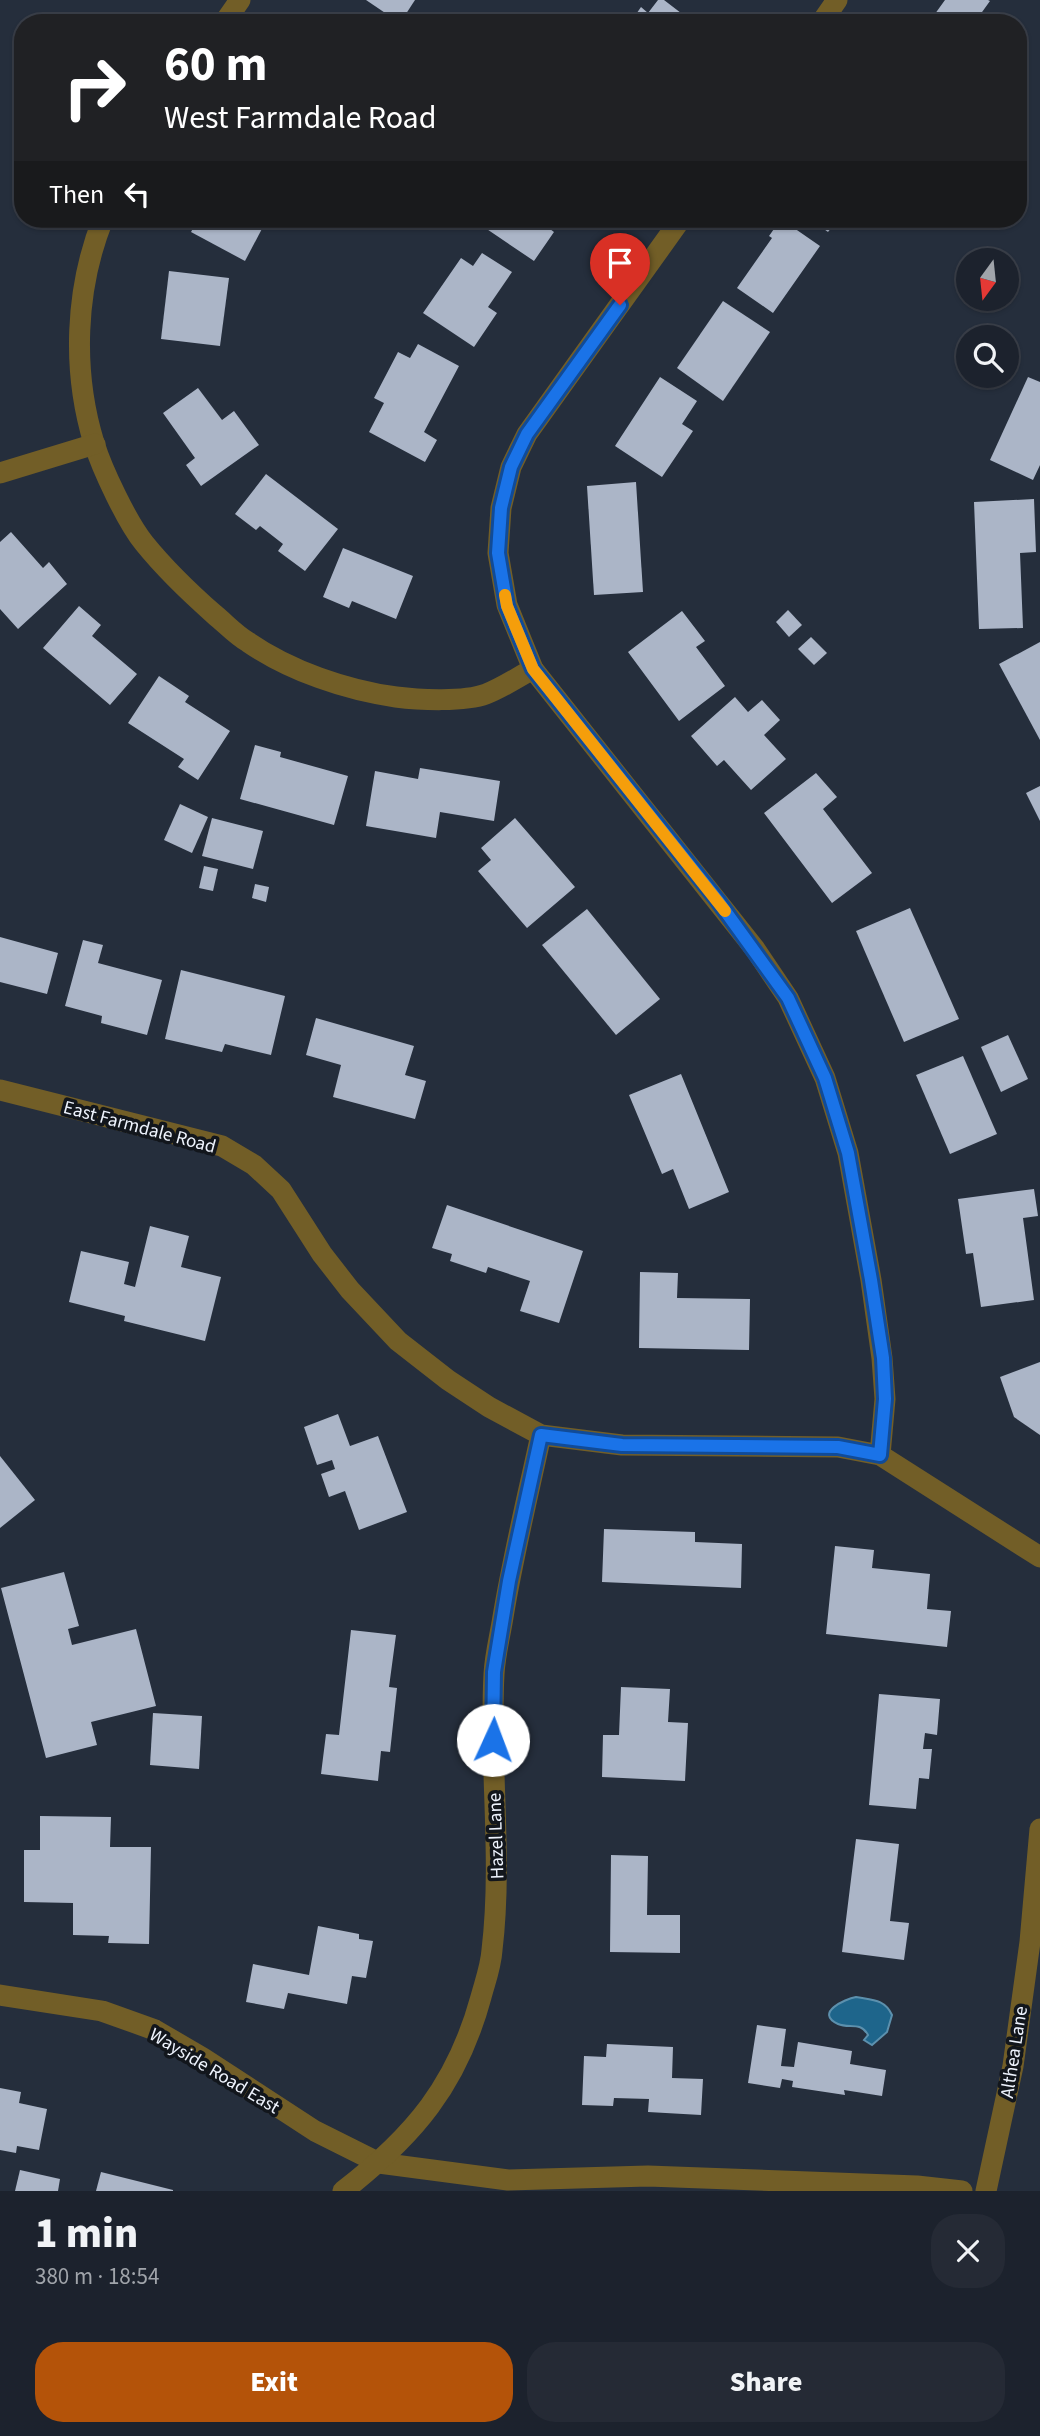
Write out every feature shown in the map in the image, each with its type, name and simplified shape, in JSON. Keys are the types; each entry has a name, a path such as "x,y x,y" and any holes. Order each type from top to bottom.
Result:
{"street":[{"path":"99,228 83,292 79,350 94,444 115,492 142,541 192,594 247,642 308,674 368,693 425,701 484,695 533,669"},
{"path":"675,228 527,434 511,467 501,508 498,553 507,606 533,669 755,949 788,998 825,1078 848,1153 883,1358 885,1399 880,1455"},
{"path":"0,473 94,444"},
{"name":"East Farmdale Road","path":"0,1090 222,1146 254,1166 281,1190 321,1254 350,1290 398,1341 448,1380 489,1407 541,1435"},
{"path":"541,1435 622,1445 838,1447 880,1455 1040,1557"},
{"name":"Hazel Lane","path":"342,2191 379,2163 432,2105 455,2068 473,2025 492,1953 496,1893 496,1821 492,1762 494,1672 509,1581 541,1435"},
{"name":"Althea Lane","path":"986,2191 1013,2066 1030,1942 1040,1829"},
{"name":"Wayside Road East","path":"0,1995 102,2011 155,2031 202,2058 315,2132 379,2163 508,2180 648,2176 891,2185 962,2191"}],"water":[{"path":"856,1997 882,2003 892,2015 887,2032 872,2045 864,2040 868,2035 862,2028 838,2024 831,2020 829,2015 834,2007"}],"building":[{"path":"366,0 415,0 406,14 387,14"},
{"path":"658,0 664,0 682,14 636,14 641,7 648,13"},
{"path":"945,0 990,1 981,14 935,14"},
{"path":"193,228 262,228 245,261 191,232"},
{"path":"485,228 549,228 554,232 534,261"},
{"path":"775,228 794,228 820,246 773,313 737,288 772,238 769,236"},
{"path":"482,253 512,272 488,307 497,313 474,347 423,313 461,258 473,266"},
{"path":"169,271 229,278 220,346 161,339"},
{"path":"723,301 770,332 723,401 677,368"},
{"path":"418,344 459,366 424,432 437,440 425,462 369,432 384,403 374,398 398,352 410,358"},
{"path":"660,377 697,401 682,424 693,431 662,477 615,446"},
{"path":"1028,377 1040,382 1040,465 1033,480 990,460"},
{"path":"198,388 222,420 234,411 259,445 201,486 186,465 195,458 163,413"},
{"path":"266,474 338,529 305,571 278,551 283,544 260,526 256,530 235,514"},
{"path":"636,482 643,592 594,595 587,486"},
{"path":"1034,499 1036,552 1020,553 1023,628 979,629 974,502"},
{"path":"11,532 43,568 49,562 67,584 18,629 0,609 0,542"},
{"path":"343,548 413,576 396,619 352,601 349,608 323,597"},
{"path":"79,606 101,625 92,636 137,674 110,705 43,648"},
{"path":"788,610 802,625 789,637 776,622"},
{"path":"682,611 705,641 696,647 725,686 679,721 628,652"},
{"path":"811,637 827,653 814,665 798,649"},
{"path":"1040,642 1040,740 999,664"},
{"path":"159,676 189,696 185,702 230,731 198,780 178,767 184,759 128,723"},
{"path":"735,697 748,712 762,700 780,720 764,735 786,759 751,790 724,760 717,766 691,736"},
{"path":"255,745 281,752 280,757 348,776 334,825 240,799"},
{"path":"420,768 500,781 494,821 440,812 436,838 366,826 375,771 418,779"},
{"path":"816,773 837,797 823,809 872,873 832,903 764,813"},
{"path":"1040,786 1040,821 1026,793"},
{"path":"180,804 208,817 192,853 164,840"},
{"path":"212,818 263,831 253,869 202,856"},
{"path":"515,818 575,887 527,928 478,871 491,860 481,848"},
{"path":"204,866 218,869 213,891 199,888"},
{"path":"255,884 269,887 266,902 252,898"},
{"path":"910,908 959,1019 904,1042 856,931"},
{"path":"587,909 660,999 616,1035 542,945"},
{"path":"0,937 58,953 47,994 0,982"},
{"path":"83,940 103,945 98,963 162,980 147,1035 101,1023 102,1016 65,1006"},
{"path":"181,970 285,996 271,1055 225,1044 222,1052 165,1039"},
{"path":"316,1018 414,1046 405,1075 426,1081 415,1119 333,1097 341,1065 306,1055"},
{"path":"1008,1035 1028,1079 1001,1092 981,1047"},
{"path":"963,1056 997,1134 950,1154 916,1075"},
{"path":"681,1074 729,1192 689,1209 673,1169 662,1174 629,1095"},
{"path":"1034,1189 1038,1216 1023,1218 1034,1300 981,1307 973,1253 966,1254 958,1199"},
{"path":"447,1205 583,1251 559,1323 520,1311 530,1281 488,1267 486,1273 450,1261 452,1254 432,1248"},
{"path":"150,1226 189,1236 181,1267 221,1277 205,1341 124,1321 125,1316 69,1302 81,1251 129,1262 124,1284 135,1287"},
{"path":"640,1272 678,1273 677,1298 750,1299 749,1350 639,1348"},
{"path":"1040,1362 1040,1435 1014,1417 1000,1377"},
{"path":"338,1414 350,1446 378,1436 407,1512 359,1530 345,1491 329,1497 321,1474 335,1469 332,1460 317,1465 304,1427"},
{"path":"0,1456 35,1500 0,1528"},
{"path":"604,1529 695,1532 695,1542 742,1544 741,1588 602,1582"},
{"path":"835,1546 874,1550 872,1568 930,1574 927,1609 951,1611 947,1647 826,1634"},
{"path":"64,1572 79,1626 68,1629 72,1645 136,1629 156,1706 91,1722 97,1745 46,1758 1,1588"},
{"path":"351,1630 396,1635 389,1687 397,1688 390,1752 381,1751 378,1781 321,1774 326,1734 339,1735"},
{"path":"621,1687 670,1689 668,1722 688,1723 685,1781 602,1777 603,1735 619,1735"},
{"path":"879,1694 940,1699 937,1735 925,1733 923,1749 932,1749 929,1779 919,1778 916,1809 869,1805"},
{"path":"153,1713 202,1716 199,1769 150,1765"},
{"path":"40,1816 111,1817 110,1847 151,1847 149,1944 108,1943 109,1936 73,1935 73,1903 24,1902 24,1850 40,1850"},
{"path":"856,1839 899,1844 890,1921 909,1923 904,1960 842,1952"},
{"path":"611,1855 648,1856 647,1915 680,1915 680,1953 610,1952"},
{"path":"318,1926 359,1934 359,1939 373,1941 366,1978 352,1976 347,2004 288,1993 284,2009 246,2002 253,1964 309,1975"},
{"path":"757,2025 786,2029 781,2066 794,2067 798,2042 852,2051 850,2064 886,2070 882,2096 844,2090 845,2095 792,2087 793,2081 782,2079 780,2088 748,2083"},
{"path":"607,2044 673,2047 672,2078 703,2079 701,2115 648,2112 649,2099 614,2098 613,2106 582,2105 584,2056 606,2057"},
{"path":"0,2088 21,2092 19,2103 47,2109 39,2150 17,2146 16,2153 0,2150"},
{"path":"20,2170 60,2179 58,2191 15,2191"},
{"path":"101,2172 173,2190 173,2191 96,2191"}],"slow traffic":[{"path":"505,595 533,669 725,911"}],"route":[{"path":"493,1740 494,1672 509,1581 541,1435 622,1445 838,1447 880,1455 885,1399 883,1358 848,1153 825,1078 788,998 718,901 533,669 507,606 498,553 501,508 511,467 527,434 620,305"}]}
